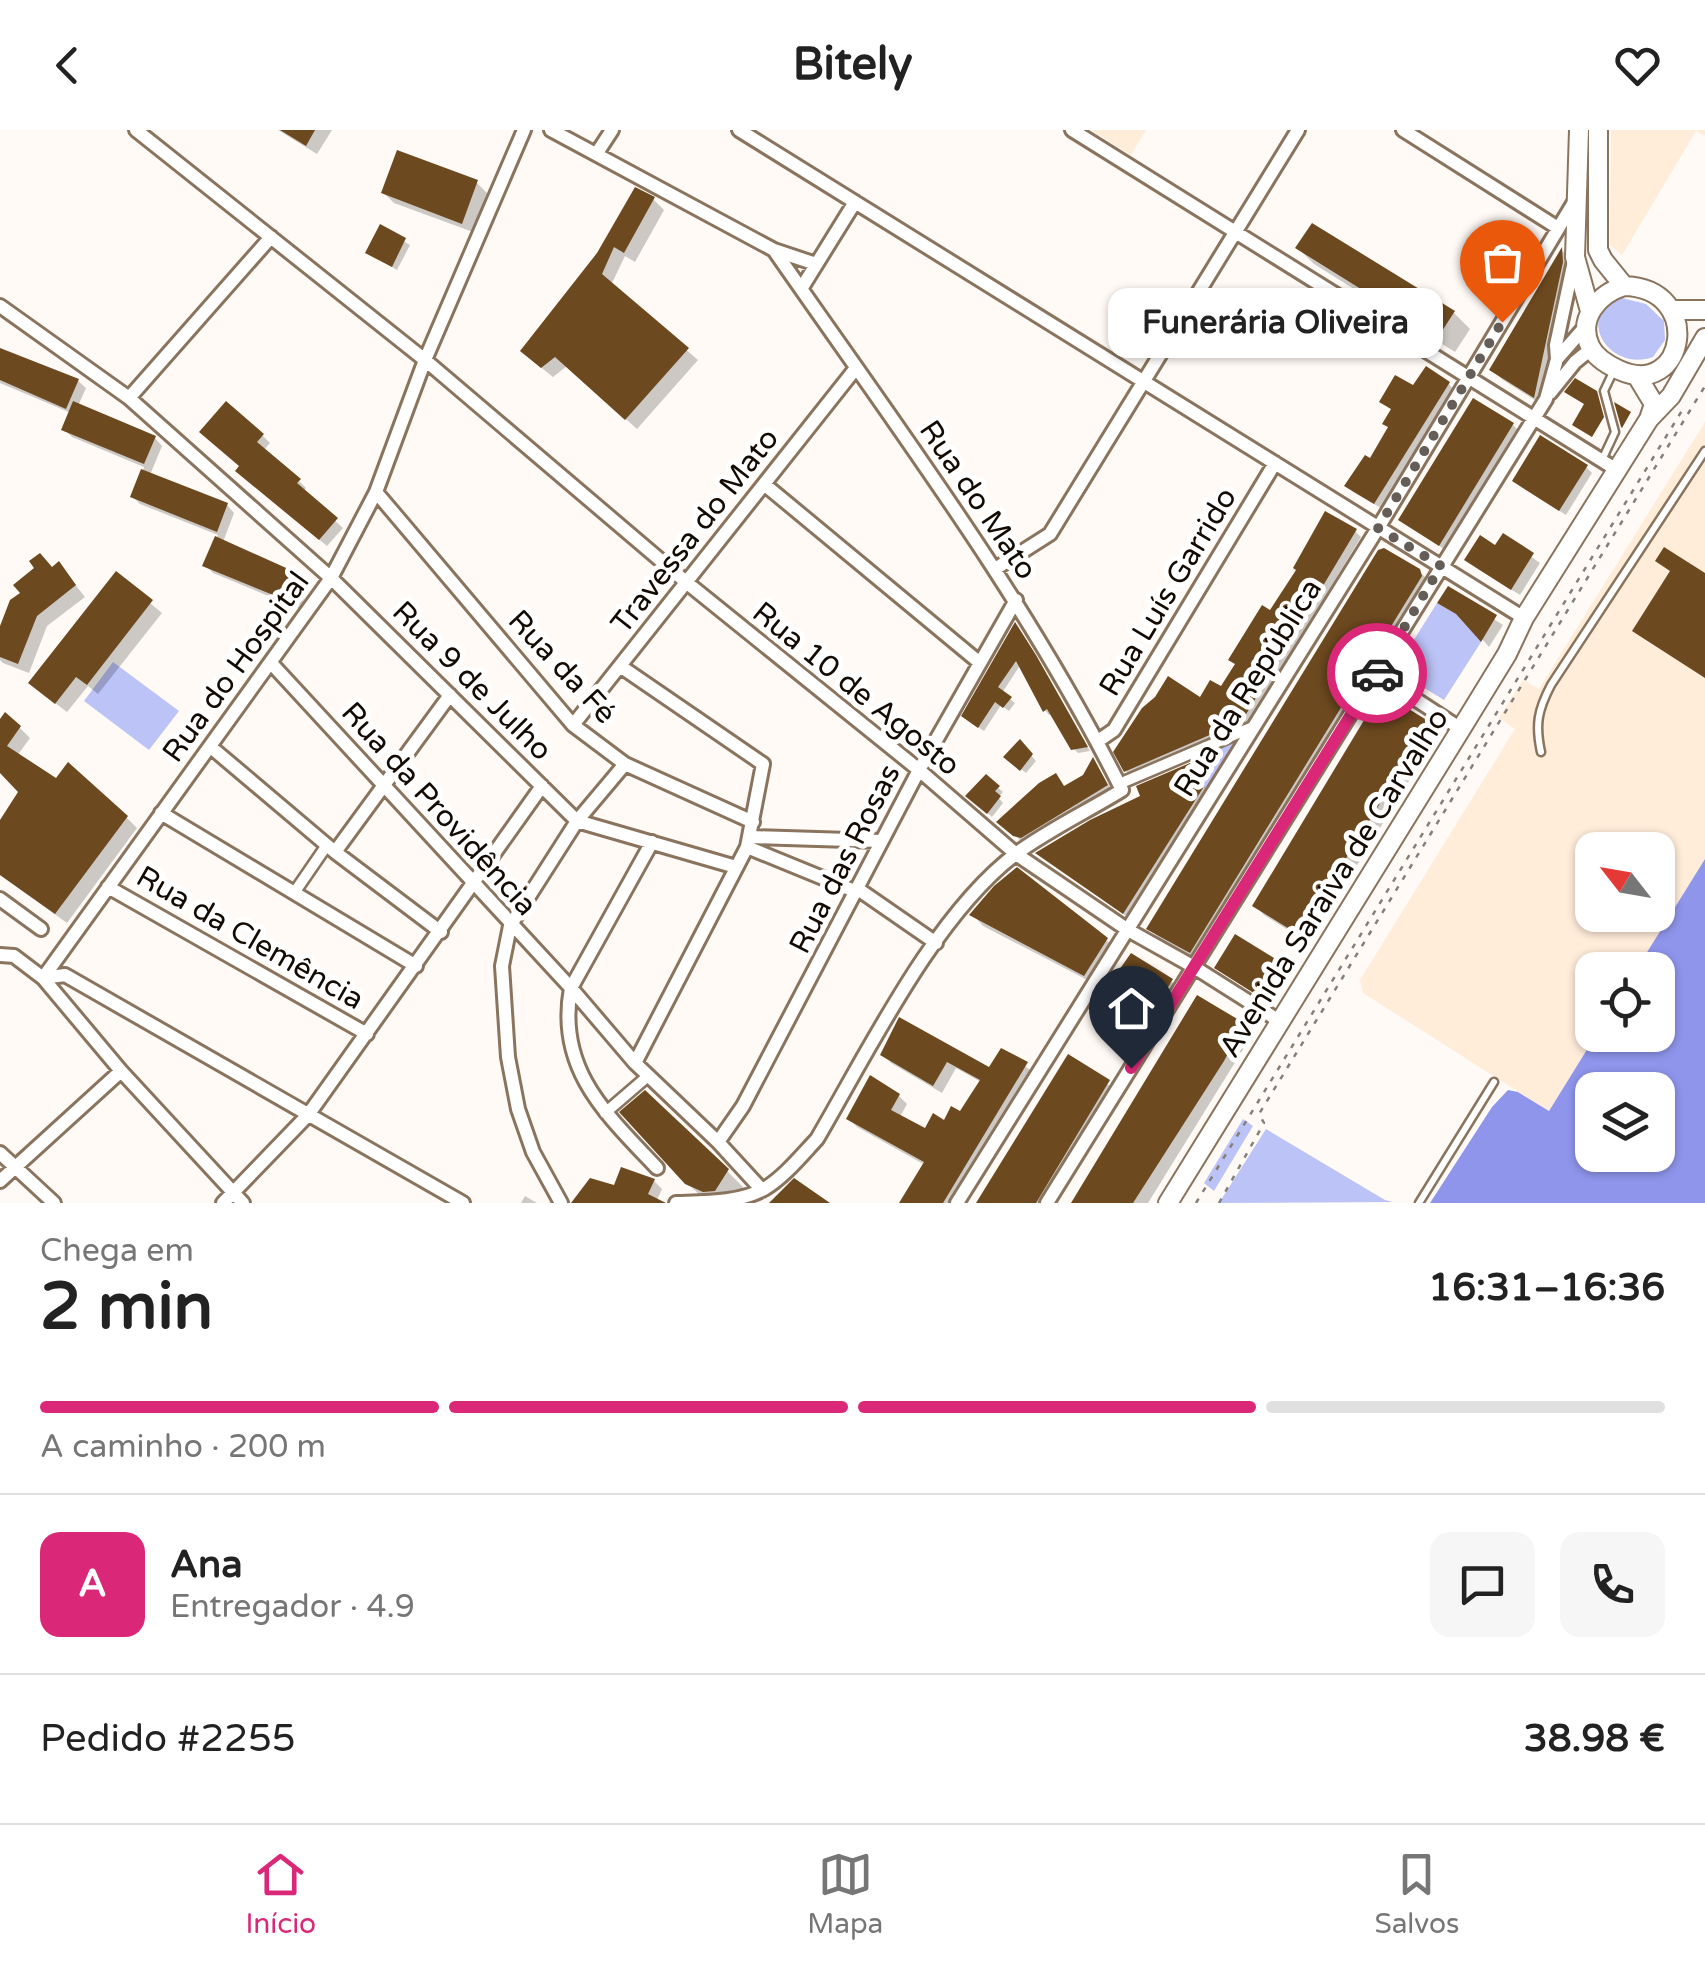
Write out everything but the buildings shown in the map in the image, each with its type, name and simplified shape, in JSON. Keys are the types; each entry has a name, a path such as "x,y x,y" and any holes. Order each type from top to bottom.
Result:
{"main road":[{"path":"1579,130 1576,257 1592,349 1615,368 1637,376 1650,374 1705,325"},
{"path":"1598,130 1598,250 1624,286"},
{"path":"1588,319 1604,295 1624,286 1650,292 1671,310 1679,331 1664,395 1649,419"},
{"path":"1671,310 1705,310"},
{"name":"Avenida Saraiva de Carvalho","path":"1168,1203 1507,654 1609,465 1671,396 1705,338"},
{"path":"1637,376 1654,404 1649,419"}],"street":[{"name":"Rua 10 de Agosto","path":"136,130 425,360 1016,854 1128,930 1281,1022"},
{"name":"Rua do Hospital","path":"43,978 331,578 376,492 425,360 524,130"},
{"path":"550,130 774,250 816,264"},
{"path":"597,153 612,130"},
{"path":"738,130 1524,618"},
{"path":"1072,130 1609,465"},
{"path":"996,568 1050,534 1298,130"},
{"path":"1403,130 1558,228"},
{"name":"Rua da República","path":"957,1203 1378,528 1577,197"},
{"path":"801,289 855,202"},
{"path":"129,398 271,237"},
{"name":"Rua do Mato","path":"774,250 996,568 1098,741 1120,787"},
{"path":"1546,399 1576,257"},
{"name":"Rua 9 de Julho","path":"0,308 129,398 331,578 577,820"},
{"path":"1557,359 1588,319"},
{"path":"1047,1203 1535,416 1575,362 1592,349"},
{"name":"Travessa do Mato","path":"573,724 856,368"},
{"name":"Rua Luís Garrido","path":"1098,741 1114,730 1275,463"},
{"path":"764,484 980,663"},
{"name":"Rua da Fé","path":"376,492 573,724 625,764 753,822"},
{"name":"Rua das Rosas","path":"718,1142 743,1106 919,770 1016,600"},
{"name":"Rua da Providência","path":"271,663 385,784 634,1063 718,1142 762,1190"},
{"path":"620,666 762,764 749,842 634,1063"},
{"path":"1376,674 1461,730"},
{"path":"294,893 385,784 450,695"},
{"path":"676,1203 716,1202 762,1190 817,1139 916,970 964,905 1016,854 1120,787 1254,726"},
{"path":"212,748 331,848 441,932"},
{"path":"561,1203 532,1152 518,1109 508,1057 502,966 510,926 577,820 625,764"},
{"path":"0,956 14,956 43,978 233,1199 308,1114 542,786"},
{"path":"161,814 416,966"},
{"path":"577,820 736,867"},
{"path":"749,842 881,841"},
{"path":"652,842 570,988 566,1013 578,1073 605,1112 658,1168"},
{"path":"749,842 858,890 936,944"},
{"name":"Rua da Clemência","path":"108,887 366,1034"},
{"path":"0,899 41,929"},
{"path":"43,978 65,975 463,1203"},
{"path":"0,1182 121,1072"},
{"path":"605,1112 648,1076"},
{"path":"0,1153 54,1203"}],"lane":[{"path":"1609,465 1614,432 1604,391 1615,368"},
{"path":"1542,752 1536,728 1538,710 1551,685 1705,451"},
{"path":"1419,1203 1494,1082"}],"path":[{"path":"1219,1203 1264,1123 1259,1114 1705,386"},
{"path":"1196,1203 1696,387"}],"shaded area":[{"path":"1091,130 1146,130 1131,155"},
{"path":"1611,130 1705,130 1705,136 1696,131 1622,255 1610,245"},
{"path":"1622,298 1646,304 1664,321 1665,340 1653,357 1622,357 1602,339 1600,316 1607,305"},
{"path":"1705,422 1705,859 1675,907 1675,832 1575,832 1575,932 1660,932 1647,952 1575,952 1575,1052 1585,1052 1549,1111 1363,993 1360,980 1515,729 1499,718 1523,680 1539,689"},
{"path":"1437,603 1456,614 1481,642 1444,700 1395,670"},
{"path":"113,662 179,711 149,750 84,701"},
{"path":"1255,726 1207,793 1188,754"},
{"path":"1243,1119 1253,1126 1214,1191 1204,1183"},
{"path":"1266,1129 1385,1200 1393,1202 1219,1203"}],"water":[{"path":"1705,859 1705,1203 1430,1203 1492,1107 1508,1090 1549,1111 1585,1052 1675,1052 1675,952 1647,952 1660,932 1675,932 1675,907"}],"way so far":[{"path":"1377,673 1441,566 1378,528 1502,322"}],"place":[{"name":"Funerária Oliveira","path":"1502,322"}],"route":[{"path":"1131,1068 1377,673"}]}
